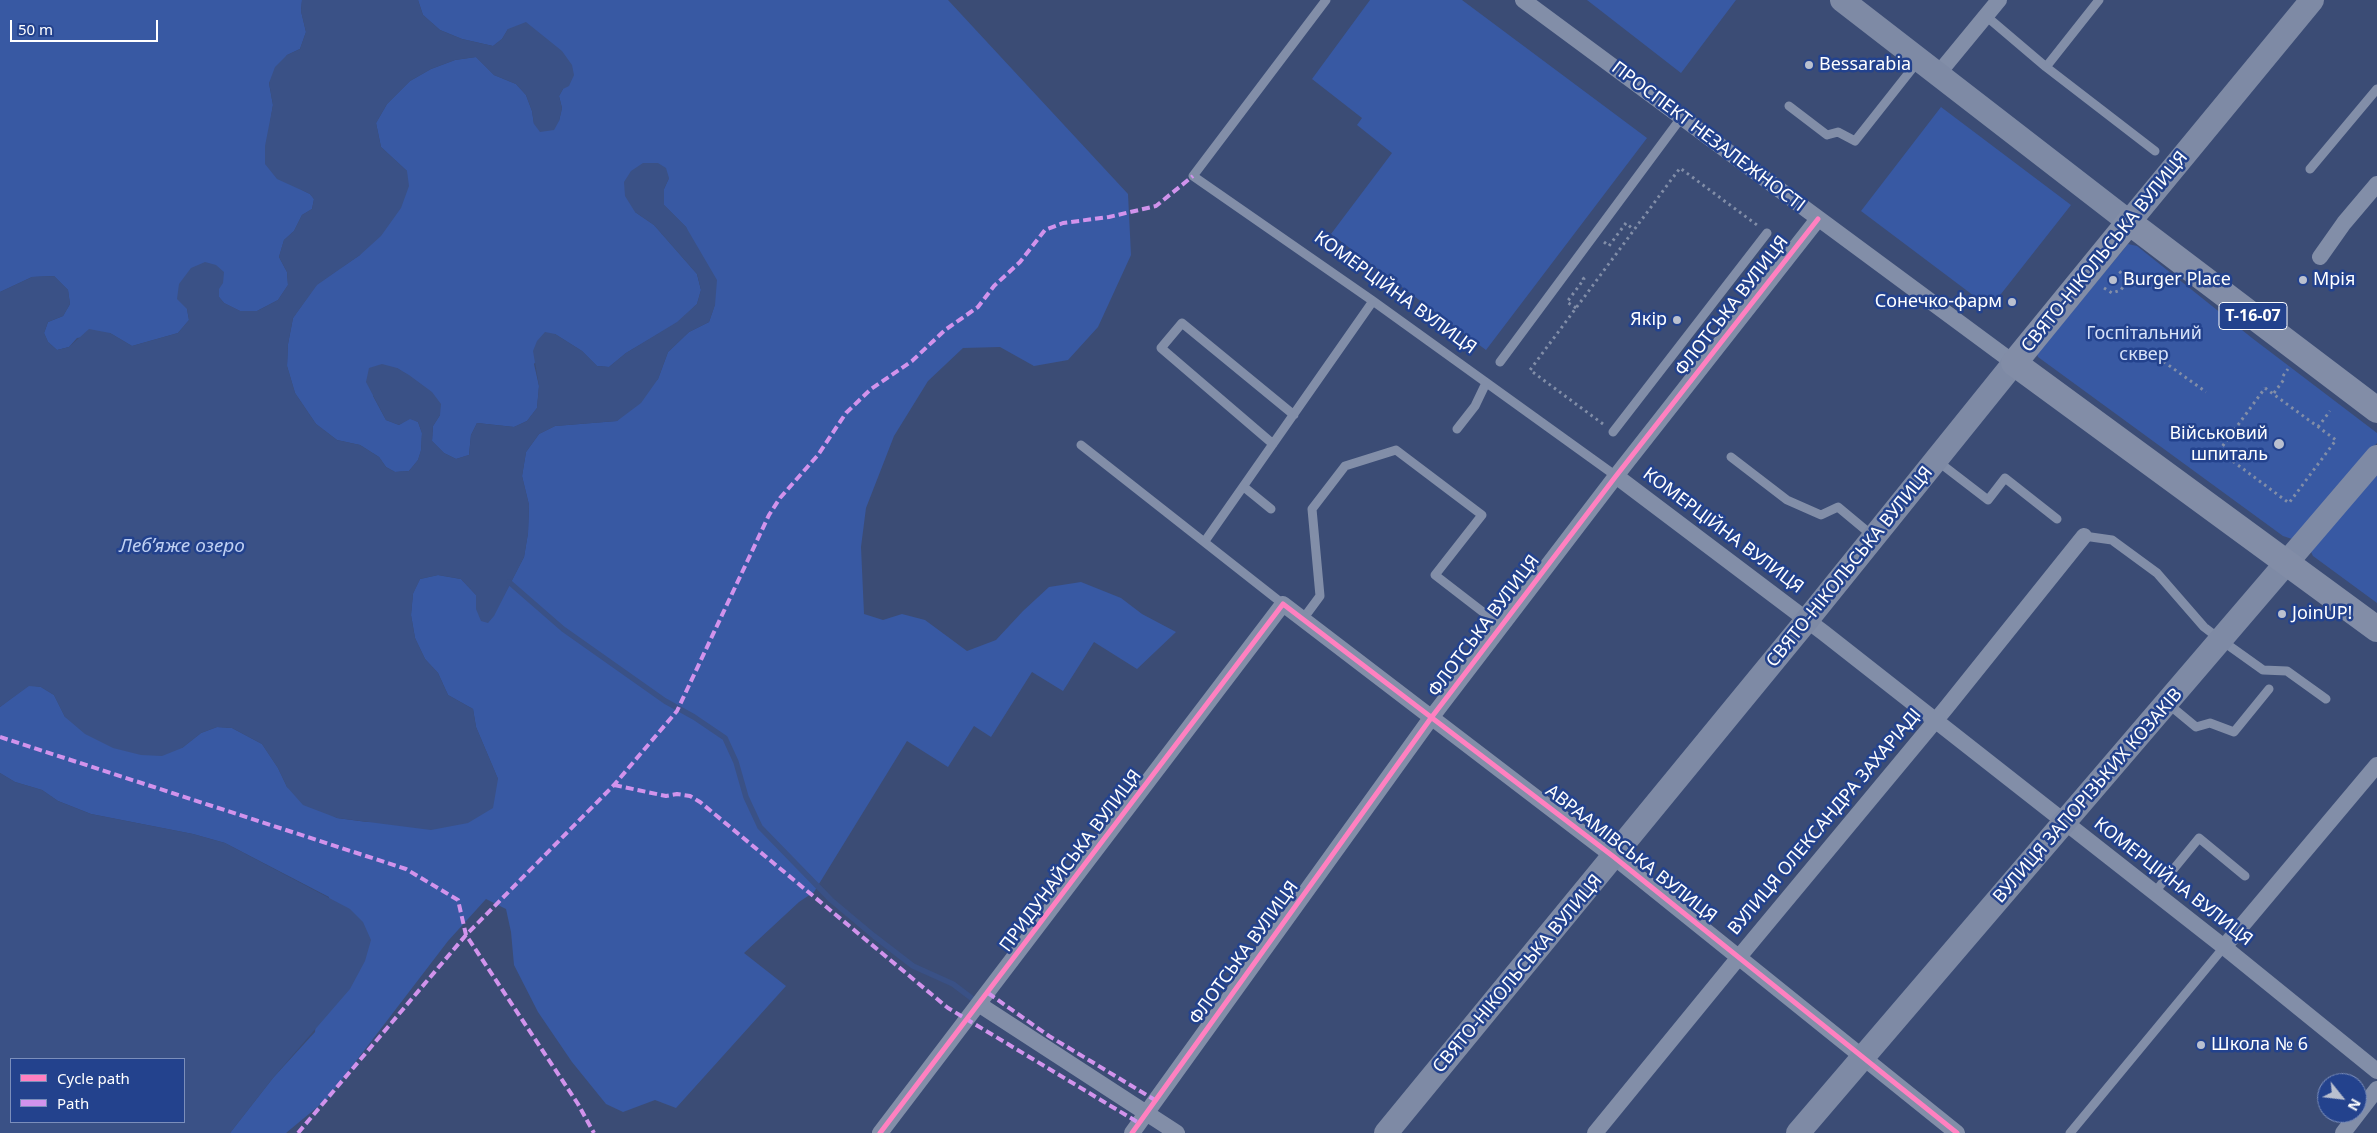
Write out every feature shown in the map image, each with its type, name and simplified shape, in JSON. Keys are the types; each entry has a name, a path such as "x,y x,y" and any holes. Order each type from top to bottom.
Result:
{"main road":[{"path":"1842,0 2129,222"},
{"name":"СВЯТО-НІКОЛЬСЬКА ВУЛИЦЯ","path":"1386,1133 1614,857 2014,363 2312,0"},
{"name":"Т-16-07","path":"2129,222 2377,410"},
{"name":"ПРОСПЕКТ НЕЗАЛЕЖНОСТІ","path":"2014,363 2377,629"},
{"name":"ВУЛИЦЯ ЗАПОРІЗЬКИХ КОЗАКІВ","path":"1798,1133 2377,457"}],"street":[{"name":"ПРОСПЕКТ НЕЗАЛЕЖНОСТІ","path":"1523,0 2014,363"},
{"path":"1938,74 1997,1"},
{"path":"2320,258 2344,222 2377,184"},
{"name":"ФЛОТСЬКА ВУЛИЦЯ","path":"1132,1133 1431,718 1616,476 1818,219"},
{"name":"КОМЕРЦІЙНА ВУЛИЦЯ","path":"1616,476 1807,620 2224,947 2377,1071"},
{"name":"ВУЛИЦЯ ОЛЕКСАНДРА ЗАХАРІАДІ","path":"1595,1133 1738,957 1935,721 2084,536"},
{"name":"АВРААМІВСЬКА ВУЛИЦЯ","path":"1283,604 1614,857 1957,1133"},
{"name":"ПРИДУНАЙСЬКА ВУЛИЦЯ","path":"880,1133 980,1005 1283,604"},
{"path":"2224,947 2377,765"},
{"path":"980,1005 1177,1133"},
{"path":"2343,1133 2377,1089"}],"lane":[{"name":"КОМЕРЦІЙНА ВУЛИЦЯ","path":"1326,0 1193,176 1373,301 1616,476"},
{"path":"2046,66 2099,0"},
{"path":"1986,16 2046,66 2155,151"},
{"path":"1789,106 1827,135 1838,132 1855,141 1919,60"},
{"path":"2310,169 2377,89"},
{"path":"1500,362 1682,118"},
{"path":"1613,432 1767,233"},
{"path":"1205,542 1373,301"},
{"path":"1273,444 1161,348 1182,323 1294,415"},
{"path":"1457,429 1475,406 1486,383"},
{"path":"1081,445 1283,604"},
{"path":"1303,619 1320,596 1312,508 1345,466 1396,450 1482,515 1435,575 1501,626"},
{"path":"1731,457 1787,500 1821,515 1838,507 1874,537"},
{"path":"1936,460 1988,500 2004,478 2057,519"},
{"path":"1244,487 1271,509"},
{"path":"2084,536 2112,540 2157,574 2204,627 2221,640 2263,670 2287,671 2326,699"},
{"path":"2167,703 2196,727 2210,723 2234,732 2269,689"},
{"path":"2154,893 2199,838 2245,876"},
{"path":"2070,1133 2224,947"}],"path":[{"path":"1613,432 1530,370 1680,168 1767,233"},
{"path":"1610,243 1626,223 1634,230"},
{"path":"2104,288 2112,293 2122,290 2126,282 2125,277 2119,271"},
{"path":"1576,308 1567,302 1582,280"},
{"path":"2153,354 2206,392"},
{"path":"2274,394 2286,378"},
{"path":"2265,388 2318,427 2336,440 2289,503 2219,451 2265,388"},
{"path":"2318,427 2330,411"}],"green space":[{"path":"0,0 302,0 301,11 306,32 300,49 287,55 269,83 273,105 270,123 302,190 310,194 314,199 312,209 302,215 294,231 284,240 279,257 287,272 288,285 278,300 257,311 240,311 224,303 219,297 219,289 187,309 189,320 178,333 132,346 110,333 77,338 69,347 57,350 48,342 44,333 48,322 63,316 70,304 68,290 54,276 32,277 0,292"},
{"path":"418,0 948,0 1128,194 1131,255 1098,327 1068,360 1034,366 1000,347 963,348 928,381 894,436 866,508 861,547 864,614 883,620 902,614 925,620 967,651 996,640 1049,587 1081,582 1121,598 1142,614 1176,632 1137,669 1094,642 1063,691 1032,672 991,737 974,726 948,767 907,741 814,892 799,902 744,953 786,986 676,1108 655,1100 623,1112 606,1104 572,1062 538,1012 514,965 511,932 506,909 486,899 448,941 327,1099 286,1133 230,1133 273,1078 315,1032 329,897 225,843 193,834 91,814 58,801 42,790 15,782 0,773 0,707 29,685 41,687 54,695 65,717 182,748 201,733 217,727 232,728 262,744 278,768 287,787 337,818 367,822 498,779 476,727 473,709 448,695 438,673 425,659 415,638 411,615 413,593 420,579 438,575 461,579 476,595 476,609 502,599 524,557 528,533 529,505 522,476 526,452 539,434 555,426 617,421 658,379 668,352 689,332 709,322 715,304 686,227 664,205 664,189 669,178 635,212 654,225 697,274 701,290 697,304 677,323 626,353 609,367 597,366 582,351 555,334 534,364 539,386 537,408 527,421 514,427 477,423 471,435 469,455 456,459 444,453 432,441 433,426 440,415 420,384 397,368 373,396 386,420 399,425 410,418 418,422 422,433 421,451 418,460 409,471 395,472 386,467 379,457 360,445 337,440 316,424 295,393 287,366 288,344 293,318 317,284 360,255 407,171 381,147 376,123 387,104 410,81 431,69 455,60 476,57 494,75 516,84 526,95 532,111 534,124 559,121 562,108 559,96 563,89 508,29 502,39 493,46 462,39 440,30 423,15"},
{"path":"1370,0 1462,0 1647,138 1486,350 1331,234 1392,153 1357,125 1362,118 1312,79"},
{"path":"1587,0 1736,0 1681,73"},
{"path":"1941,107 2071,205 1990,308 1861,211"},
{"name":"Госпітальний сквер","path":"2128,244 2137,246 2252,338 2377,433 2377,443 2299,535 2292,539 2283,536 2038,357 2037,354"},
{"path":"2377,471 2377,603 2313,556 2311,552"}],"water":[{"name":"Леб’яже озеро","path":"302,0 418,0 423,15 440,30 462,39 493,46 502,39 508,29 526,22 562,51 572,65 574,75 569,86 563,89 559,96 562,108 559,121 554,130 540,132 534,124 532,111 526,95 516,84 494,75 476,57 455,60 431,69 410,81 387,104 376,123 381,147 407,171 409,186 401,208 381,236 360,255 317,285 293,318 288,344 287,366 295,393 316,424 337,440 360,445 379,457 386,467 395,472 409,471 418,460 421,450 422,433 418,422 410,419 399,425 386,420 366,382 369,368 382,364 397,368 409,375 432,392 441,404 440,415 433,426 432,441 444,453 456,459 469,455 471,435 477,423 514,427 527,421 537,408 539,386 533,351 537,341 545,332 555,334 582,351 597,366 609,367 626,353 677,322 697,304 701,290 697,274 654,225 635,212 625,196 624,182 631,171 643,163 658,163 666,168 669,178 664,189 664,205 686,227 717,280 715,305 709,322 689,332 668,352 658,379 641,403 617,421 555,426 539,434 526,452 522,476 529,505 528,533 524,557 494,616 488,623 481,621 476,609 476,595 461,579 438,575 420,579 413,594 411,615 415,638 425,659 438,673 448,695 473,709 476,727 498,779 493,808 468,823 431,830 337,818 303,805 287,787 278,768 262,744 232,728 217,727 201,733 182,748 162,756 141,755 113,748 85,734 65,717 54,695 41,687 29,686 0,707 0,292 32,277 54,276 68,290 70,304 63,316 48,322 44,333 48,342 57,350 69,347 89,329 110,333 132,346 178,333 189,320 187,309 177,299 179,284 191,268 205,262 216,265 224,272 223,283 219,289 219,297 224,303 240,311 257,311 278,300 288,285 287,272 279,257 284,240 294,231 302,215 312,209 314,199 310,194 277,179 265,164 265,146 273,105 269,83 275,67 287,55 300,49 306,32 301,11"},
{"path":"0,773 15,782 42,790 58,801 91,814 193,834 225,843 350,909 363,922 371,940 365,961 350,989 273,1078 230,1133 0,1133"}],"waterway":[{"path":"509,582 563,629 665,701 694,717 725,738 736,762 746,797 760,827 831,900 874,936 913,966 953,984 978,1003"}],"marked path":[{"path":"298,1133 466,935 614,785 677,711 769,515 780,498 818,455 846,413 871,389 912,361 945,330 978,307 994,286 1020,262 1045,230 1063,223 1109,217 1156,206 1193,176"},
{"path":"0,737 406,869 458,900 466,935 578,1104 594,1133"},
{"path":"614,785 666,796 677,794 690,796 700,802 948,1008 1139,1123"},
{"path":"988,993 1049,1036 1155,1100"}],"cycle path":[{"path":"1132,1133 1431,718 1616,476 1818,219"},
{"path":"880,1133 1283,604 1614,857 1957,1133"}],"place":[{"name":"Bessarabia","path":"1809,65"},
{"name":"Burger Place","path":"2113,280"},
{"name":"Мрія","path":"2303,280"},
{"name":"Сонечко-фарм","path":"2012,302"},
{"name":"Якір","path":"1677,320"},
{"name":"Військовий шпиталь","path":"2279,444"},
{"name":"JoinUP!","path":"2282,614"},
{"name":"Школа № 6","path":"2201,1045"}]}
